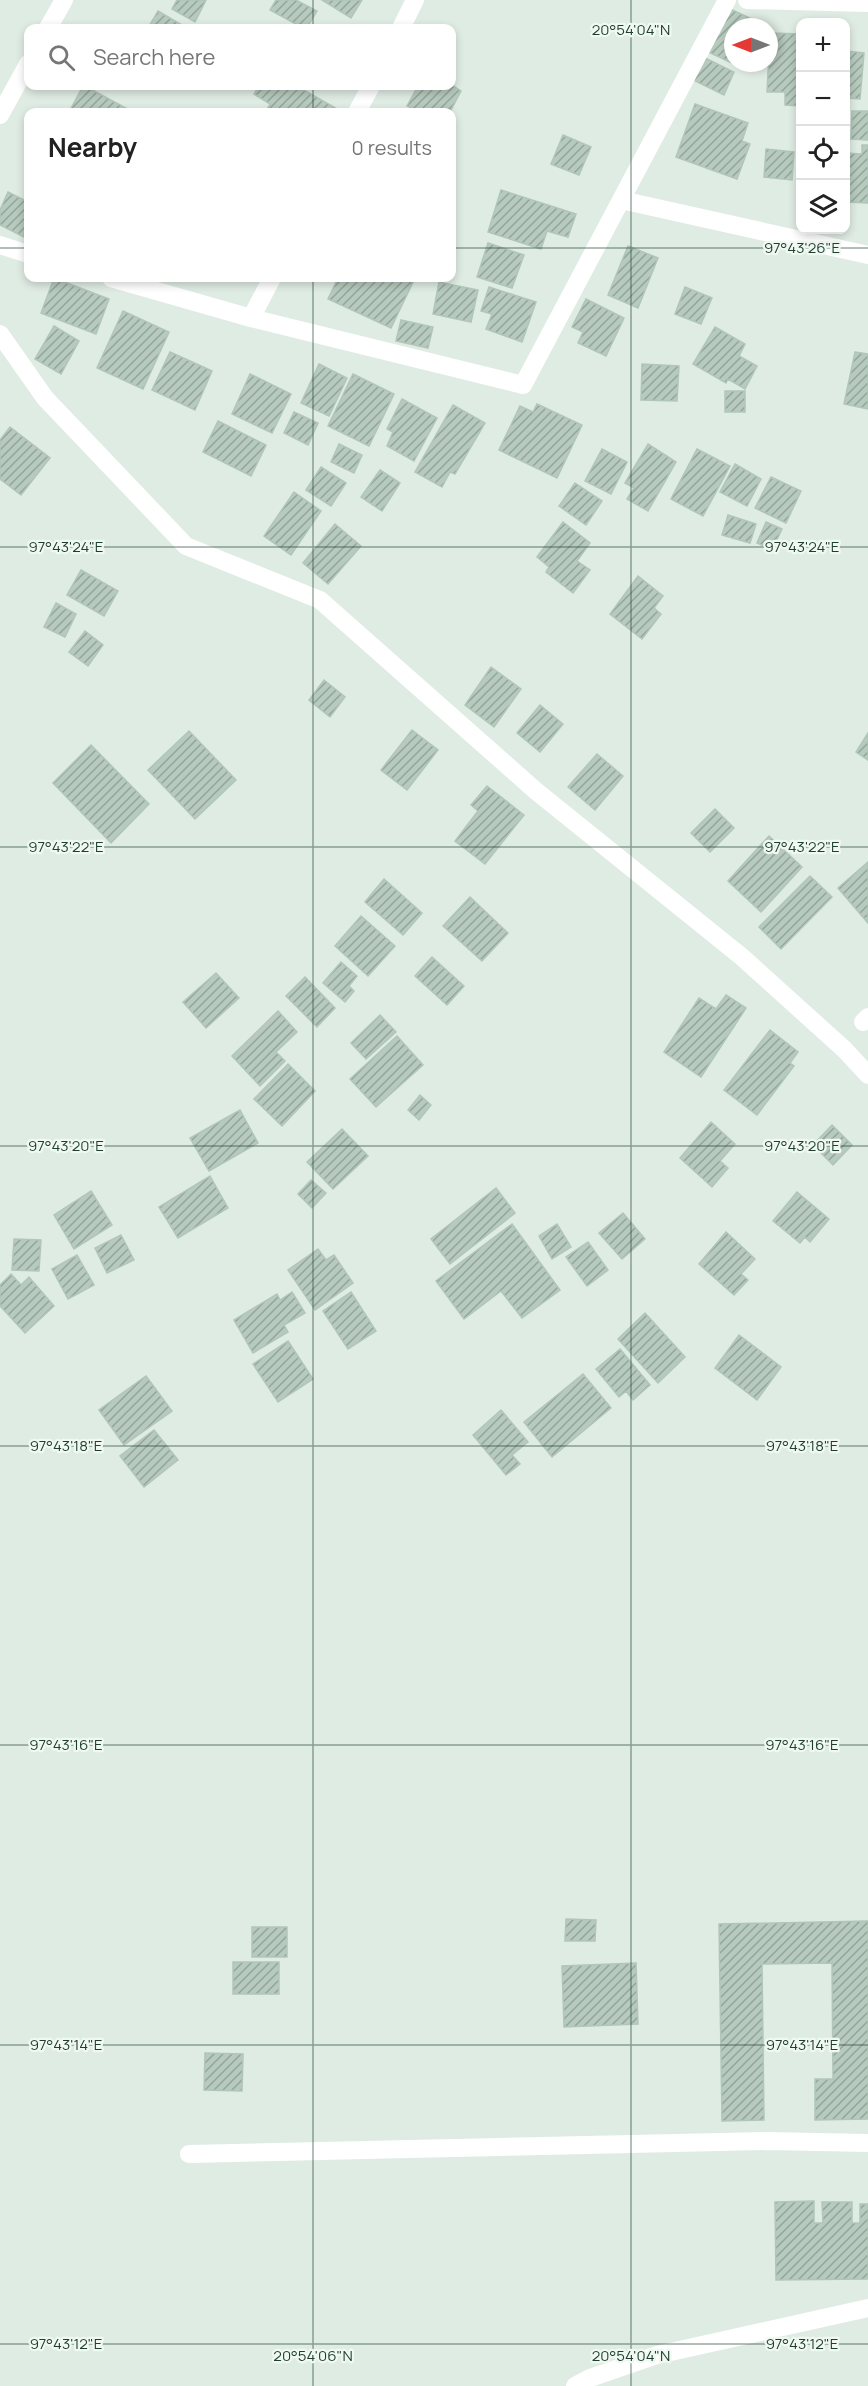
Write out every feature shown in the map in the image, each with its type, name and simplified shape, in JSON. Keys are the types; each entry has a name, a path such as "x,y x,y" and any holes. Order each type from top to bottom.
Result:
{"street":[{"path":"50,24 64,0"},
{"path":"402,24 415,0"},
{"path":"125,282 251,318 523,385 727,0"},
{"path":"747,0 868,3"},
{"path":"0,115 24,71"},
{"path":"359,108 369,90"},
{"path":"621,200 868,255"},
{"path":"0,246 24,253"},
{"path":"251,318 270,282"},
{"path":"0,334 45,398 186,546 320,600 536,791 742,957 845,1050 868,1075"},
{"path":"189,2154 769,2141 868,2143"},
{"path":"575,2386 590,2378 657,2355 868,2308"}],"building":[{"path":"177,0 206,0 195,22 172,9"},
{"path":"276,0 296,0 317,11 309,24 296,24 270,10"},
{"path":"322,0 362,0 351,18"},
{"path":"728,8 750,18 724,18 724,59 708,52"},
{"path":"158,11 180,24 150,24"},
{"path":"778,33 796,34 796,106 785,105 785,92 767,92 768,72 778,72"},
{"path":"850,51 864,53 860,99 850,98"},
{"path":"703,57 724,67 724,72 734,72 724,95 693,80"},
{"path":"456,88 461,91 452,108 411,108 407,106 416,90 456,90"},
{"path":"81,90 92,90 126,108 71,108"},
{"path":"256,90 304,90 336,108 268,108 270,104 254,94"},
{"path":"695,104 748,123 742,141 750,144 737,179 676,157"},
{"path":"852,111 868,111 868,140 851,139"},
{"path":"563,135 591,147 579,175 551,164"},
{"path":"862,145 868,145 868,203 850,202 850,153 862,154"},
{"path":"766,149 794,152 792,180 764,177"},
{"path":"501,190 576,214 568,237 547,231 541,249 488,232"},
{"path":"8,192 24,200 24,237 0,225 0,210"},
{"path":"488,243 524,255 512,288 477,277"},
{"path":"628,246 658,258 638,308 608,295"},
{"path":"53,282 64,282 109,299 96,334 41,313"},
{"path":"336,282 413,282 391,328 328,299"},
{"path":"439,282 478,290 471,322 433,314"},
{"path":"489,287 536,302 522,342 486,329 492,314 481,311"},
{"path":"685,287 712,298 701,324 675,314"},
{"path":"586,299 624,318 606,356 578,343 583,332 572,327"},
{"path":"123,311 169,332 143,389 97,368"},
{"path":"401,320 433,327 428,348 396,341"},
{"path":"54,326 79,341 61,374 35,359"},
{"path":"715,327 745,344 739,356 757,366 745,389 728,379 726,383 693,364"},
{"path":"170,352 212,371 195,410 152,390"},
{"path":"855,352 868,354 868,409 844,404"},
{"path":"319,364 347,378 329,416 301,403"},
{"path":"642,364 679,366 677,401 641,400"},
{"path":"250,374 291,394 272,433 232,414"},
{"path":"353,374 394,394 369,446 328,426"},
{"path":"725,391 745,391 745,412 725,412"},
{"path":"402,399 437,418 414,461 387,446 393,432 387,429"},
{"path":"537,404 582,425 557,478 499,450 520,406 533,412"},
{"path":"453,405 485,423 455,474 450,472 442,487 415,472"},
{"path":"294,412 318,423 308,445 284,433"},
{"path":"218,421 266,445 251,476 203,452"},
{"path":"10,427 50,458 21,495 0,479 0,440"},
{"path":"339,444 362,455 354,473 331,462"},
{"path":"648,444 676,462 648,511 627,499 634,488 625,483"},
{"path":"602,449 627,462 611,494 585,481"},
{"path":"697,449 730,466 703,516 671,499"},
{"path":"735,464 761,479 747,506 720,492"},
{"path":"321,467 346,483 331,506 306,490"},
{"path":"380,470 400,483 382,511 361,497"},
{"path":"771,477 801,491 786,523 755,508"},
{"path":"575,483 602,501 586,525 559,506"},
{"path":"294,492 321,511 291,555 264,536"},
{"path":"728,515 756,524 750,543 722,535"},
{"path":"563,522 590,543 577,561 590,570 573,593 546,572 549,567 537,557"},
{"path":"766,522 782,529 772,550 757,543"},
{"path":"335,524 361,546 328,584 303,563"},
{"path":"81,570 118,591 104,616 67,595"},
{"path":"638,576 663,596 654,608 661,614 642,639 610,614"},
{"path":"56,603 76,614 65,637 44,627"},
{"path":"85,631 103,645 88,666 69,652"},
{"path":"491,667 521,689 494,727 465,705"},
{"path":"324,680 345,697 330,717 309,700"},
{"path":"540,705 563,724 540,752 517,733"},
{"path":"412,730 438,750 407,790 381,770"},
{"path":"189,731 236,780 195,819 148,770"},
{"path":"868,733 868,760 856,752"},
{"path":"91,745 149,804 111,843 53,783"},
{"path":"597,754 623,776 595,810 568,787"},
{"path":"487,786 524,815 485,864 455,841 478,811 471,805"},
{"path":"715,809 734,828 710,852 691,833"},
{"path":"769,836 802,867 761,912 728,881"},
{"path":"868,862 868,923 838,888"},
{"path":"810,876 832,897 781,949 759,927"},
{"path":"384,879 422,913 403,935 365,902"},
{"path":"470,897 508,933 482,961 443,926"},
{"path":"361,916 395,946 368,976 335,946"},
{"path":"432,957 464,986 447,1005 415,976"},
{"path":"341,962 357,976 349,986 354,991 345,1002 323,983"},
{"path":"216,973 239,998 206,1028 183,1002"},
{"path":"305,977 335,1008 317,1027 286,996"},
{"path":"726,995 746,1008 701,1077 664,1052 699,998 716,1009"},
{"path":"278,1011 297,1032 276,1052 285,1061 260,1086 232,1056"},
{"path":"380,1015 396,1032 366,1059 351,1043"},
{"path":"770,1030 798,1052 790,1063 794,1066 757,1115 724,1090"},
{"path":"397,1036 423,1065 376,1107 350,1079"},
{"path":"288,1064 315,1091 282,1126 254,1099"},
{"path":"420,1095 431,1105 419,1120 408,1110"},
{"path":"240,1110 258,1143 209,1171 190,1138"},
{"path":"711,1122 735,1144 720,1161 728,1168 712,1187 680,1158"},
{"path":"832,1125 852,1145 833,1165 813,1145"},
{"path":"342,1129 368,1156 333,1189 307,1162"},
{"path":"210,1176 228,1208 178,1238 159,1207"},
{"path":"311,1180 326,1193 312,1208 298,1194"},
{"path":"496,1188 515,1213 450,1264 431,1239"},
{"path":"91,1191 112,1225 74,1249 54,1215"},
{"path":"797,1192 829,1219 810,1242 805,1237 800,1243 773,1221"},
{"path":"623,1213 645,1239 622,1259 599,1233"},
{"path":"512,1224 560,1290 522,1318 501,1291 464,1319 436,1281"},
{"path":"557,1224 571,1247 552,1259 539,1236"},
{"path":"726,1232 755,1259 741,1274 748,1280 734,1295 699,1264"},
{"path":"121,1235 134,1260 107,1273 95,1248"},
{"path":"14,1239 41,1240 39,1271 12,1270"},
{"path":"588,1242 608,1270 587,1286 566,1257"},
{"path":"318,1249 326,1260 334,1255 353,1283 315,1310 288,1270"},
{"path":"77,1255 94,1285 68,1299 52,1269"},
{"path":"11,1274 21,1285 29,1277 54,1306 25,1333 0,1306 0,1285"},
{"path":"292,1292 305,1313 284,1325 288,1332 253,1353 234,1320 277,1294 280,1300"},
{"path":"351,1292 376,1331 348,1349 323,1311"},
{"path":"645,1313 685,1357 658,1383 618,1339"},
{"path":"739,1335 781,1367 757,1400 715,1368"},
{"path":"288,1341 313,1379 278,1402 253,1364"},
{"path":"620,1349 650,1385 633,1400 626,1391 619,1397 596,1369"},
{"path":"583,1374 611,1408 552,1457 524,1422"},
{"path":"146,1376 172,1411 124,1445 99,1410"},
{"path":"501,1410 528,1442 512,1455 520,1464 506,1475 473,1435"},
{"path":"154,1430 178,1460 144,1487 120,1456"},
{"path":"566,1919 596,1920 595,1941 565,1941"},
{"path":"868,1921 868,2119 815,2120 815,2079 833,2079 832,1963 762,1964 764,2120 722,2121 719,1924"},
{"path":"252,1927 287,1927 287,1957 252,1957"},
{"path":"233,1962 279,1962 279,1994 233,1994"},
{"path":"636,1963 638,2024 564,2027 562,1966"},
{"path":"205,2053 243,2054 242,2091 204,2090"},
{"path":"814,2201 814,2223 823,2223 822,2202 852,2202 852,2223 860,2223 860,2204 868,2204 868,2279 776,2280 775,2202"}]}
